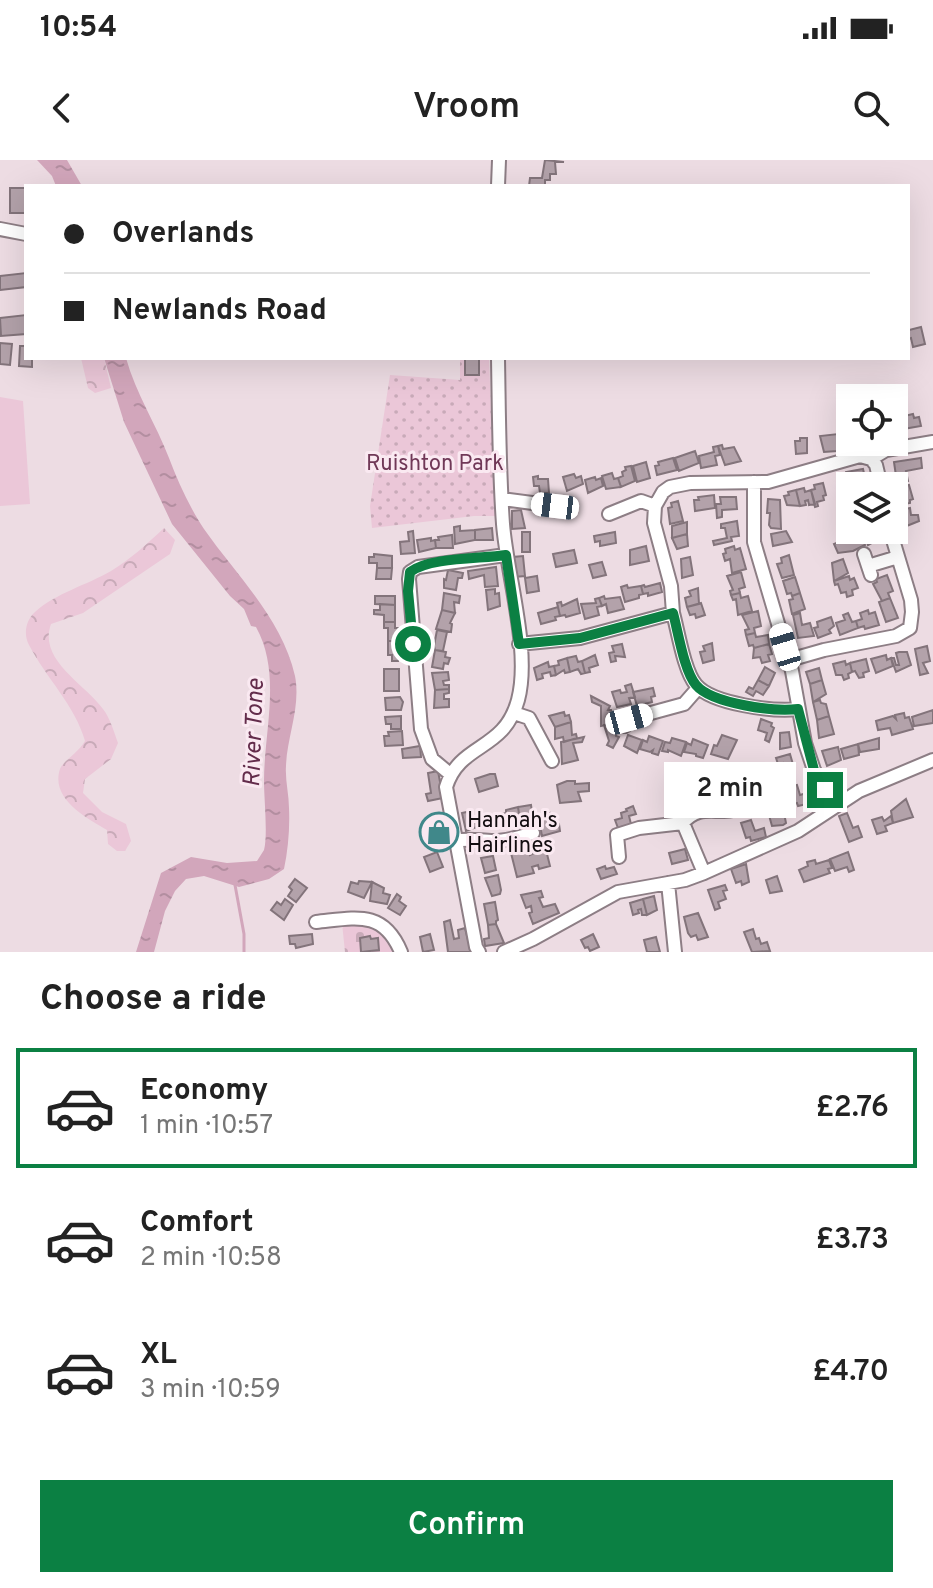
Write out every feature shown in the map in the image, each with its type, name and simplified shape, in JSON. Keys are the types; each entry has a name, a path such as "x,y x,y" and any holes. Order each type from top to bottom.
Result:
{"street":[{"path":"498,184 499,160"},
{"path":"0,229 24,234"},
{"path":"479,952 446,787 450,774 459,762 506,728 514,713 521,682 502,499 498,360"},
{"path":"871,459 886,450 933,442"},
{"path":"798,709 770,709 737,703 698,688 690,673 673,613 671,586 654,523 655,506 663,492 678,485 768,482 860,456 871,459 878,472"},
{"path":"754,482 754,542 789,660 814,770 834,806"},
{"path":"502,499 555,506"},
{"path":"609,512 641,501 655,506"},
{"path":"789,660 907,631 912,622 912,612 894,544"},
{"path":"450,774 432,759 421,729 408,591 410,572 426,565 506,555"},
{"path":"868,565 898,557"},
{"path":"519,644 580,638 673,613"},
{"path":"625,720 684,704 698,688"},
{"path":"514,713 529,718 552,761"},
{"path":"504,952 618,892 704,873 798,831 859,791 933,760"},
{"path":"619,857 612,832 683,823 701,810 743,810"},
{"path":"683,823 704,873"},
{"path":"455,841 476,838 500,841 526,832"},
{"path":"668,883 675,952"},
{"path":"326,906 322,921 357,919 378,922 388,928 401,952"}],"green space":[{"path":"81,360 104,360 111,388 95,393 88,388"},
{"name":"Ruishton Park","path":"460,360 489,360 495,516 372,528 370,506 390,375 460,380"},
{"path":"0,397 23,401 30,504 0,506"},
{"path":"164,528 175,540 170,554 83,613 51,624 49,637 57,660 95,699 112,725 118,743 111,759 85,779 83,793 102,812 126,824 131,841 125,851 117,851 108,844 107,830 72,806 60,790 60,769 85,741 74,715 29,645 26,627 32,615 43,605 118,566"},
{"path":"342,923 368,923 383,933 393,952 345,952"}],"water":[{"path":"37,160 67,160 81,184 55,184"},
{"path":"105,360 127,360 189,504 269,617 289,655 296,688 286,766 289,823 284,869 269,879 239,887 204,876 186,879 175,891 165,911 154,952 136,952 161,873 191,857 227,863 257,861 264,850 264,781 270,683 264,645 256,627 251,626 244,609 172,524 124,422"}],"building":[{"path":"545,160 564,162 555,162 556,174 550,174 550,180 545,180 545,184 529,184 530,178 542,178"},
{"path":"10,188 24,188 24,213 10,213"},
{"path":"24,273 24,287 0,290 0,276"},
{"path":"24,315 24,334 1,336 0,318"},
{"path":"921,327 925,344 913,347 910,330"},
{"path":"0,343 12,344 10,365 0,364"},
{"path":"20,346 24,346 24,360 32,360 32,367 19,366"},
{"path":"465,360 479,360 479,375 465,375"},
{"path":"908,415 919,417 921,426 908,428"},
{"path":"836,434 836,451 824,452 820,436"},
{"path":"800,438 807,438 807,453 796,454 795,441 800,441"},
{"path":"722,445 723,449 734,447 741,461 725,465 718,446"},
{"path":"718,446 720,455 715,456 717,465 701,468 699,456 714,452 713,447"},
{"path":"695,451 699,463 679,471 675,458"},
{"path":"673,458 677,470 657,475 655,466 659,465 658,462"},
{"path":"921,458 922,468 895,472 894,462"},
{"path":"646,462 650,478 637,482 633,466"},
{"path":"631,466 635,481 621,487 618,478 623,476 625,467"},
{"path":"612,473 621,487 606,489 602,476"},
{"path":"574,474 576,478 581,476 583,484 567,491 563,477"},
{"path":"538,476 538,479 548,479 549,493 540,493 539,486 534,486 533,477"},
{"path":"595,477 596,480 601,478 603,486 588,493 585,480"},
{"path":"823,483 826,495 815,507 811,490 815,489 814,485"},
{"path":"908,485 913,499 908,503"},
{"path":"804,488 805,492 811,490 815,504 809,505 808,500 805,501 806,505 800,506 796,490"},
{"path":"796,490 800,506 787,505 784,496"},
{"path":"714,495 715,508 695,511 694,500"},
{"path":"720,497 736,497 737,509 722,510 722,517 717,518 716,504 721,504"},
{"path":"768,499 780,500 781,529 769,525"},
{"path":"678,501 683,521 670,524 668,508"},
{"path":"908,508 911,515 918,515 919,521 908,525"},
{"path":"521,510 525,528 512,529 512,511"},
{"path":"737,521 739,536 714,545 713,541 727,538 721,524"},
{"path":"687,522 687,534 672,538 672,526"},
{"path":"460,526 460,531 475,530 475,540 455,544 454,527"},
{"path":"492,528 493,540 475,540 475,530"},
{"path":"413,531 415,553 401,554 400,542 409,541 408,532"},
{"path":"786,531 792,542 773,546 771,534"},
{"path":"522,532 530,532 530,552 522,552"},
{"path":"615,532 616,543 600,546 600,541 595,542 594,536"},
{"path":"687,534 688,546 677,549 672,538"},
{"path":"452,535 453,548 436,548 435,540 439,540 438,537"},
{"path":"431,538 431,541 435,540 436,548 419,552 417,540"},
{"path":"834,544 865,544 865,545 838,553"},
{"path":"646,546 649,561 630,565 630,550"},
{"path":"734,546 735,550 740,548 746,569 732,573 730,559 725,561 723,554 726,553 725,549"},
{"path":"574,550 577,563 556,567 553,554"},
{"path":"374,554 392,556 392,568 377,568 377,563 369,563 369,557 374,557"},
{"path":"789,555 794,575 782,578 777,564"},
{"path":"523,556 525,576 514,577 513,557"},
{"path":"690,557 693,575 682,578 681,559"},
{"path":"843,559 848,573 834,581 832,563"},
{"path":"602,562 606,575 593,578 589,565"},
{"path":"496,567 498,586 485,587 484,575 469,579 468,571"},
{"path":"377,568 392,568 391,579 376,579"},
{"path":"448,570 463,573 462,578 458,578 456,590 444,588"},
{"path":"741,572 745,587 739,589 740,593 731,595 730,591 733,590 727,576"},
{"path":"887,575 893,591 888,593 890,598 882,601 873,584 877,582 876,579"},
{"path":"537,576 539,591 527,593 525,578"},
{"path":"849,576 850,580 854,578 858,588 847,597 834,581"},
{"path":"795,577 800,593 792,596 791,593 787,594 783,581"},
{"path":"660,583 662,592 648,596 648,593 643,594 641,586"},
{"path":"627,585 628,588 641,586 643,594 625,602 621,587"},
{"path":"698,588 699,604 687,607 685,598 691,596 689,591"},
{"path":"495,589 495,594 499,593 500,606 488,610 486,590"},
{"path":"444,593 460,596 459,603 454,602 455,613 442,610"},
{"path":"740,593 741,598 748,596 752,611 738,615 736,599 733,600 731,595"},
{"path":"800,593 805,609 792,614 789,600"},
{"path":"375,596 395,596 395,605 375,604"},
{"path":"604,596 605,599 620,597 624,609 608,613 606,604 602,606 599,598"},
{"path":"599,598 602,606 597,607 599,615 585,619 581,604 596,603 595,599"},
{"path":"890,598 898,618 886,622 879,602"},
{"path":"577,599 580,613 560,616 557,603 561,602 562,606"},
{"path":"701,603 705,615 696,618 695,614 690,615 687,607"},
{"path":"380,604 395,605 395,622 384,622 384,615 374,614 374,610 380,610"},
{"path":"558,607 560,616 555,617 556,620 541,624 538,613"},
{"path":"442,610 455,613 450,623 451,632 436,629"},
{"path":"868,610 869,614 875,612 879,625 858,628 856,621 862,619 860,613"},
{"path":"758,611 761,626 754,628 755,633 746,635 745,630 749,629 742,615"},
{"path":"800,613 802,625 810,623 814,636 798,638 793,615"},
{"path":"848,613 858,628 840,635 836,623 845,620 843,615"},
{"path":"831,617 834,626 829,630 831,633 818,638 814,628 818,627 817,622"},
{"path":"384,622 395,622 395,628 399,628 399,641 388,641 388,628 384,628"},
{"path":"437,630 447,632 443,651 435,650"},
{"path":"755,633 756,637 768,635 769,644 754,648 753,645 749,646 746,635"},
{"path":"388,641 399,641 398,661 392,661 392,655 388,655"},
{"path":"712,643 714,660 703,663 700,652 705,651 703,646"},
{"path":"622,644 625,657 615,656 616,661 611,662 609,653 614,652 612,646"},
{"path":"769,644 772,654 768,655 770,661 762,663 760,657 753,658 754,648"},
{"path":"927,646 930,661 923,663 928,673 920,675 915,649"},
{"path":"435,650 446,652 445,657 450,658 443,669 432,667"},
{"path":"907,652 911,665 896,672 891,658 899,665 896,653"},
{"path":"595,655 598,665 585,673 582,661"},
{"path":"886,655 887,660 891,658 893,666 876,673 871,659"},
{"path":"576,656 578,662 582,661 585,673 581,674 578,669 570,672 567,658"},
{"path":"567,658 570,672 565,673 564,670 556,675 554,666"},
{"path":"866,659 869,671 859,678 855,671 852,672 850,663"},
{"path":"845,661 846,665 850,663 852,672 844,680 842,675 836,675 833,664"},
{"path":"548,662 549,667 554,666 556,675 551,676 550,672 542,674 543,678 537,680 534,668"},
{"path":"765,667 775,673 769,686 758,680"},
{"path":"819,668 822,680 810,684 806,672"},
{"path":"384,669 399,669 399,691 384,691"},
{"path":"448,672 449,680 443,681 449,689 435,690 432,673"},
{"path":"758,680 769,686 763,695 756,691 753,696 746,692 749,687 753,689"},
{"path":"822,680 826,694 813,702 810,684"},
{"path":"631,684 635,697 629,698 631,704 617,707 612,692 627,692 625,686"},
{"path":"653,688 655,696 651,697 652,702 637,706 633,692"},
{"path":"449,689 444,699 449,699 449,707 434,708 435,690"},
{"path":"591,696 610,706 608,710 611,710 614,723 601,726 601,706 592,702"},
{"path":"400,697 403,702 401,710 386,710 385,698"},
{"path":"820,700 826,704 829,716 817,720 813,702"},
{"path":"933,710 933,723 914,726 912,717"},
{"path":"564,712 571,722 555,727 549,716"},
{"path":"904,713 913,729 892,735 890,728 878,730 876,721 893,716 896,719 895,715"},
{"path":"401,716 401,729 391,729 391,724 386,724 385,717"},
{"path":"829,716 834,734 819,738 817,720"},
{"path":"761,719 772,723 774,728 769,742 765,740 767,733 758,730"},
{"path":"571,722 572,735 576,734 577,738 564,742 563,737 555,739 555,727"},
{"path":"614,723 616,736 619,737 613,748 607,745 609,741 604,725"},
{"path":"402,731 403,745 385,746 384,736 389,736 388,732"},
{"path":"789,732 791,747 780,749 780,733"},
{"path":"628,735 642,740 637,753 624,746"},
{"path":"722,735 737,740 728,759 711,754"},
{"path":"649,736 663,741 658,755 652,753 653,750 640,749 643,740 647,742"},
{"path":"584,737 582,742 573,743 578,760 562,764 561,742"},
{"path":"672,738 686,742 681,756 668,750 662,751 665,742 670,743"},
{"path":"879,738 879,749 860,752 858,744"},
{"path":"693,739 708,745 703,758 684,752 687,743 691,745"},
{"path":"858,744 859,755 844,759 841,749"},
{"path":"420,746 421,757 403,758 402,749"},
{"path":"838,747 841,760 827,766 822,751"},
{"path":"790,754 794,768 793,773 787,774 783,763 778,764 776,758"},
{"path":"438,771 443,798 428,801 426,794 431,793 428,773"},
{"path":"495,774 498,786 479,792 475,779"},
{"path":"755,775 756,779 761,778 764,791 755,793 753,784 748,786 746,778"},
{"path":"745,780 748,792 730,796 728,788 741,785 740,781"},
{"path":"567,781 589,783 589,791 578,792 581,801 560,803 557,785"},
{"path":"797,785 800,795 810,792 811,803 793,804 788,787"},
{"path":"723,786 729,798 717,801 714,788"},
{"path":"776,791 776,804 762,807 761,795"},
{"path":"906,799 913,817 893,823 891,811"},
{"path":"531,805 533,819 520,821 518,807"},
{"path":"633,806 636,814 629,816 631,824 618,828 615,820 622,818 621,813"},
{"path":"775,806 777,815 784,813 786,823 783,825 772,826 767,808"},
{"path":"518,807 520,821 504,823 502,814"},
{"path":"471,811 473,817 480,816 482,825 466,831 462,813"},
{"path":"550,813 553,826 559,824 560,831 542,836 538,816"},
{"path":"847,813 853,828 858,826 862,837 849,842 839,816"},
{"path":"500,815 503,828 484,827 482,818"},
{"path":"891,816 893,823 885,826 887,831 877,834 872,820 882,817 884,821"},
{"path":"751,820 755,831 764,828 766,837 751,841 750,837 746,838 741,823"},
{"path":"545,846 550,866 532,867 534,873 517,877 511,853 528,849 530,855"},
{"path":"685,849 688,860 672,864 669,853"},
{"path":"437,852 443,867 430,872 424,857"},
{"path":"848,852 854,870 849,872 847,867 835,871 830,859"},
{"path":"493,856 496,870 485,873 481,858"},
{"path":"815,860 816,864 829,860 830,873 804,882 799,870 808,866 807,862"},
{"path":"746,864 749,882 742,885 741,881 736,883 731,869"},
{"path":"605,866 606,869 614,867 617,874 601,879 597,869"},
{"path":"498,875 500,894 492,896 485,878"},
{"path":"777,876 782,891 770,893 766,880"},
{"path":"295,879 307,888 296,902 288,896 292,890 289,887"},
{"path":"359,881 372,882 364,898 348,892 351,882 358,884"},
{"path":"372,882 384,888 383,893 390,895 387,904 370,901"},
{"path":"725,885 727,890 723,891 726,899 718,902 720,908 715,910 708,890"},
{"path":"541,891 543,897 539,898 543,907 555,904 559,913 533,924 529,913 532,912 531,906 526,908 521,895"},
{"path":"397,894 401,897 399,901 406,906 400,915 388,908"},
{"path":"654,896 657,910 647,915 643,899"},
{"path":"285,899 293,905 284,920 271,910 277,902 281,905"},
{"path":"643,899 647,915 642,915 641,909 633,915 630,903"},
{"path":"495,902 498,920 496,924 488,925 484,904"},
{"path":"698,913 708,937 698,940 696,935 691,937 688,933 684,917"},
{"path":"450,920 454,939 459,938 458,930 465,928 471,952 448,952 444,922"},
{"path":"496,924 504,943 485,946 484,939 489,938 488,925"},
{"path":"753,929 756,939 759,938 761,944 767,942 770,951 752,952 744,932"},
{"path":"312,934 313,944 296,948 295,944 290,944 289,936"},
{"path":"430,934 434,950 423,952 420,937"},
{"path":"593,934 599,947 590,951 581,940"},
{"path":"370,936 371,939 378,938 379,950 361,952 360,938"},
{"path":"656,937 660,952 647,952 644,940"}],"waterway":[{"path":"235,885 244,952"}],"place":[{"name":"Hannah's Hairlines","path":"439,832"}],"route":[{"path":"413,644 408,591 410,572 418,567 506,555 519,644 580,638 673,613 690,673 698,688 737,703 770,709 798,709 805,743 825,790"}],"water label":[{"name":"River Tone","path":"253,733"}]}
